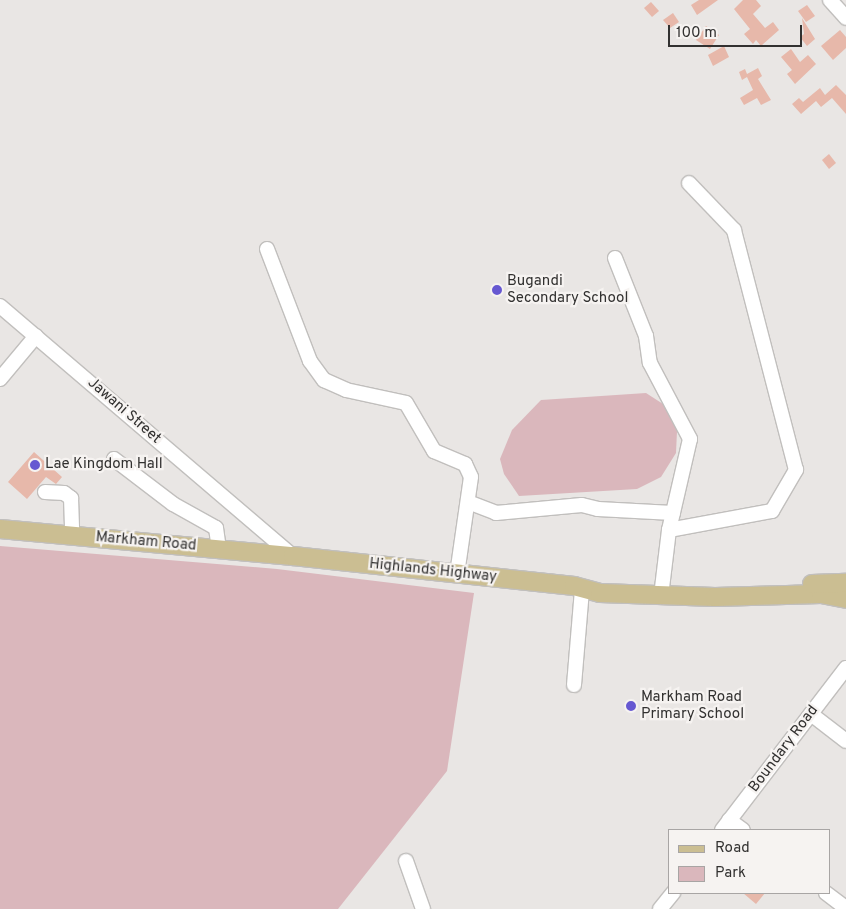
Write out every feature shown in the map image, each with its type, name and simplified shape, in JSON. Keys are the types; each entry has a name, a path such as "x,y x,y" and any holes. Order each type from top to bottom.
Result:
{"main road":[{"name":"Markham Road","path":"0,529 293,556"},
{"name":"Highlands Highway","path":"293,556 638,596 821,594 846,599"},
{"name":"Highlands Highway","path":"578,588 598,584 662,588 846,584"}],"street":[{"path":"830,0 846,18"},
{"path":"669,530 772,511 796,470 734,230 689,184"},
{"path":"267,249 310,361 324,380 346,390 406,404 434,451 465,464 472,478 457,574"},
{"path":"615,258 646,336 650,363 690,439 669,530 662,588"},
{"name":"Jawani Street","path":"0,306 293,556"},
{"path":"0,379 36,336"},
{"path":"114,459 173,504 216,528 219,549"},
{"path":"45,492 64,493 71,498 72,536"},
{"path":"468,502 496,513 582,505 598,509 673,513"},
{"path":"574,685 578,588"},
{"name":"Boundary Road","path":"726,825 846,668"},
{"path":"810,714 846,741"},
{"path":"726,825 740,829"},
{"path":"406,861 423,909"},
{"path":"660,909 672,894"},
{"path":"827,894 846,908"}],"green space":[{"path":"646,393 663,404 677,431 676,453 661,477 637,489 519,496 504,474 500,459 512,430 541,400"},
{"path":"0,546 277,569 474,593 447,771 338,909 0,909"}],"building":[{"path":"699,0 718,0 697,15 691,5"},
{"path":"743,0 756,0 761,6 753,14 765,28 773,22 779,30 761,46 756,40 753,44 744,34 750,29 734,9"},
{"path":"651,2 659,11 652,17 644,8"},
{"path":"807,5 815,16 806,22 798,11"},
{"path":"673,13 679,22 670,28 663,20"},
{"path":"802,18 815,39 807,46 800,37 804,34"},
{"path":"706,26 719,35 710,49 696,40"},
{"path":"840,30 846,37 846,48 833,60 821,46"},
{"path":"724,46 729,57 713,66 708,55"},
{"path":"791,49 800,62 808,55 816,64 795,84 787,74 792,70 781,57"},
{"path":"758,68 762,76 758,79 771,100 761,105 757,98 744,105 740,98 753,90 747,77 742,80 739,72 745,69 747,74"},
{"path":"836,85 846,95 846,114 832,98 821,107 816,101 801,114 792,104 799,98 803,102 820,88 825,95"},
{"path":"829,154 836,163 829,169 822,160"},
{"name":"Lae Kingdom Hall","path":"34,452 62,477 56,484 46,477 27,499 8,482"},
{"path":"744,894 764,894 756,904"}],"place":[{"name":"Bugandi Secondary School","path":"497,290"},
{"name":"Lae Kingdom Hall","path":"35,465"},
{"name":"Markham Road Primary School","path":"631,706"}]}
